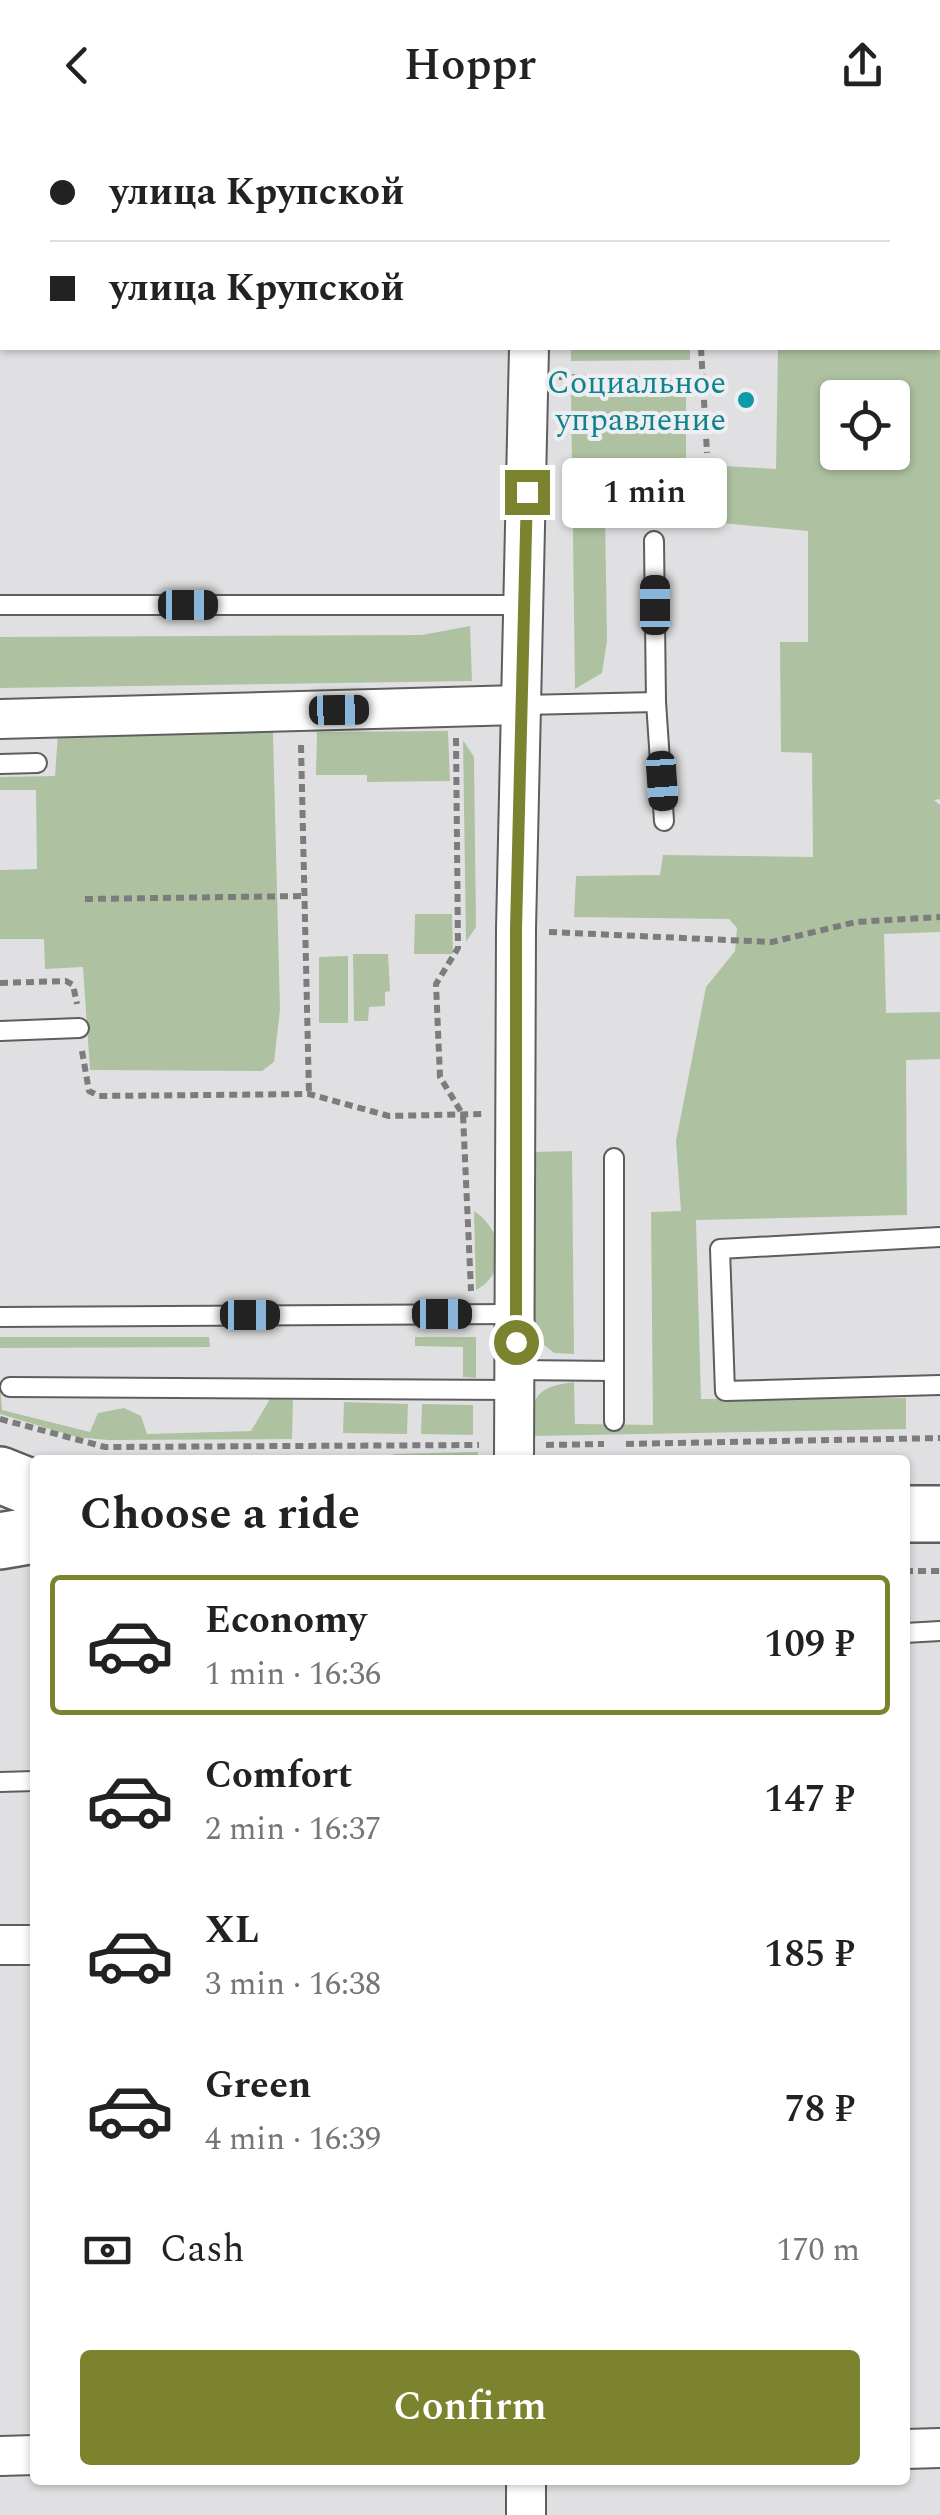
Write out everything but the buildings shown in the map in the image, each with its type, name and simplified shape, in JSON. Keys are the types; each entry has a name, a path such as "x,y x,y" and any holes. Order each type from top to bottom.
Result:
{"main road":[{"path":"0,1474 30,1486"},
{"path":"0,1514 30,1516"},
{"path":"910,1514 940,1514"},
{"path":"0,1540 30,1536"}],"street":[{"path":"503,1450 504,1384 498,1314 516,1113 516,929 529,363"},
{"path":"0,718 523,706"},
{"path":"0,1945 30,1945"},
{"path":"910,2449 940,2448"},
{"path":"0,2456 30,2467"}],"lane":[{"path":"654,541 656,702 664,821"},
{"path":"0,605 526,606"},
{"path":"523,706 656,702"},
{"path":"0,764 37,763"},
{"path":"0,1032 79,1028"},
{"path":"614,1158 614,1421"},
{"path":"940,1236 720,1249 724,1391 940,1385"},
{"path":"0,1318 498,1314"},
{"path":"10,1387 504,1384 614,1371"},
{"path":"910,1633 940,1631"},
{"path":"0,1782 30,1781"}],"path":[{"path":"701,350 706,454"},
{"path":"529,363 702,380"},
{"path":"456,707 458,948 436,984 440,1077 463,1115 470,1288 498,1314"},
{"path":"300,711 309,1094"},
{"path":"84,899 304,896"},
{"path":"516,929 772,942 856,922 940,918"},
{"path":"0,983 66,981 73,985 85,1078 90,1090 99,1096 309,1094 388,1116 516,1113"},
{"path":"503,1450 504,1384"},
{"path":"0,1420 105,1447 503,1450 940,1438"},
{"path":"910,1571 940,1571"},
{"path":"377,2485 526,2492"}],"green space":[{"path":"571,350 690,350 690,360 571,361"},
{"path":"778,350 940,350 940,799 934,800 940,805 940,932 884,934 886,1013 940,1012 940,1059 906,1060 907,1215 696,1220 701,1399 906,1398 906,1429 531,1436 532,1412 538,1397 550,1387 574,1382 575,1424 653,1425 651,1212 681,1211 676,1141 706,987 735,951 737,928 729,919 574,917 576,876 660,875 663,855 813,857 812,753 781,752 780,642 808,642 808,531 605,512 607,641 602,673 575,689 571,388 686,385 686,464 776,469"},
{"path":"470,626 472,681 0,688 0,637 422,635"},
{"path":"448,731 450,781 367,782 367,775 316,775 317,732"},
{"path":"273,732 280,1010 274,1062 262,1071 90,1070 83,967 45,969 44,939 0,939 0,870 37,869 36,790 0,790 0,777 55,776 58,734"},
{"path":"463,740 474,757 476,927 466,942"},
{"path":"415,914 452,914 453,954 414,954"},
{"path":"353,954 388,954 390,991 385,992 385,1006 369,1007 368,1021 354,1021"},
{"path":"348,956 348,1023 319,1023 319,957"},
{"path":"572,1151 574,1354 554,1353 531,1334 533,1152"},
{"path":"474,1211 491,1229 499,1250 494,1272 476,1290"},
{"path":"0,1337 209,1337 210,1347 0,1348"},
{"path":"415,1337 476,1337 476,1378 463,1377 463,1347 415,1346"},
{"path":"0,1383 2,1410 90,1432 98,1413 124,1408 141,1416 147,1434 251,1431 270,1399 293,1400 292,1439 77,1437 0,1414"},
{"path":"344,1402 408,1404 407,1434 343,1433"},
{"path":"422,1404 473,1405 473,1435 421,1434"},
{"path":"478,1452 478,1455 391,1454"}],"place":[{"name":"Социальное управление","path":"746,400"}],"route":[{"path":"516,1342 516,929 527,492"}]}
